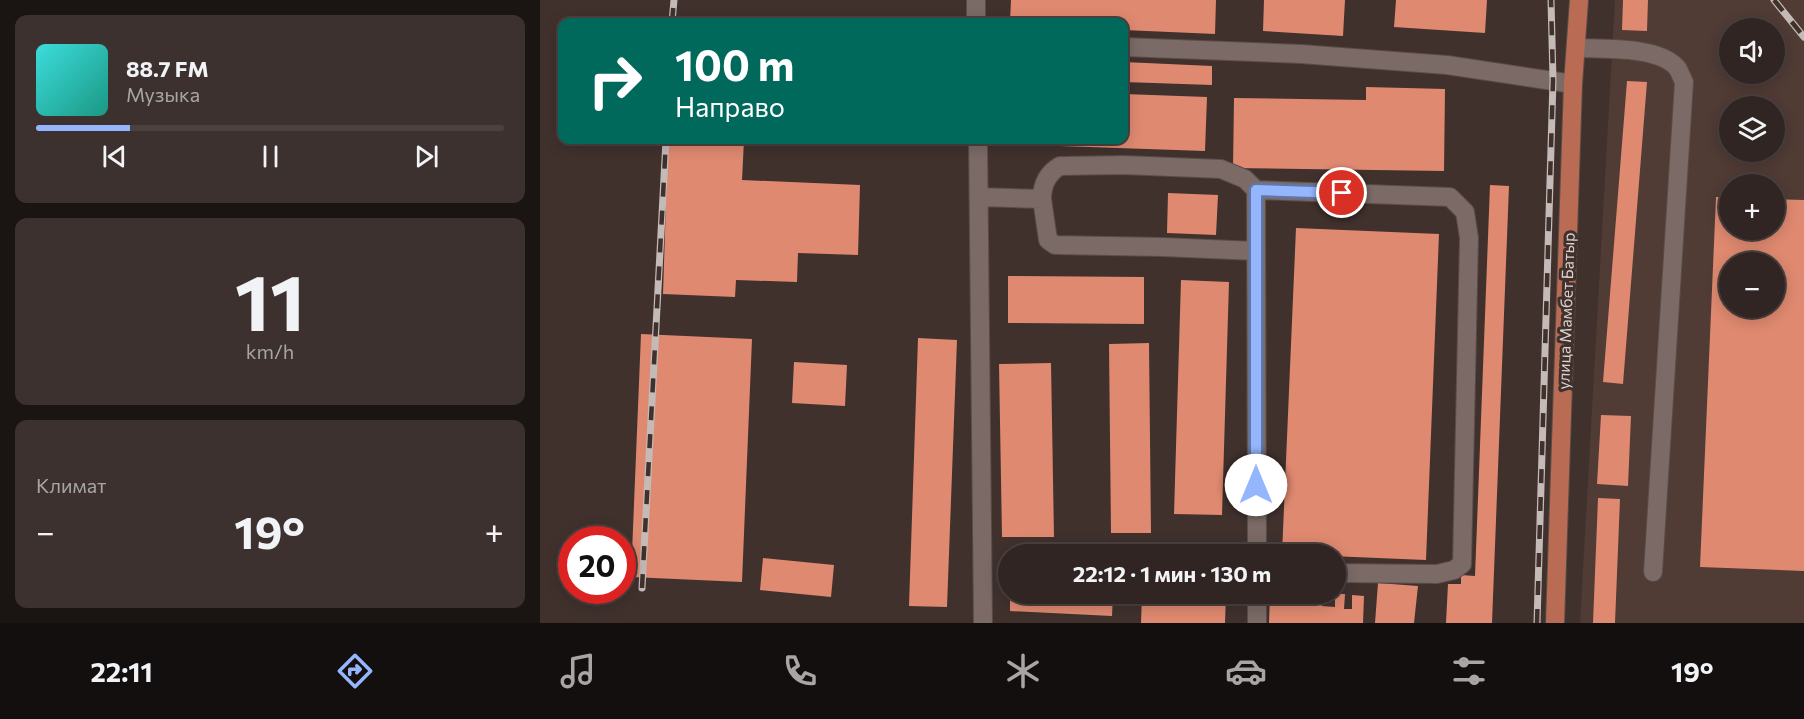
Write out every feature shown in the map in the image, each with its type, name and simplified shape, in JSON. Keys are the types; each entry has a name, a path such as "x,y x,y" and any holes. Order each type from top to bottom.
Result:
{"main road":[{"name":"улица Мамбет Батыр","path":"1556,623 1573,84 1579,0"}],"street":[{"path":"976,0 976,18"},
{"path":"1128,47 1301,54 1447,65 1573,84"},
{"path":"1576,48 1649,52 1662,57 1677,68 1684,82 1653,572"},
{"path":"978,144 983,623"},
{"path":"1256,251 1054,245 1048,240 1042,189 1052,171 1060,166 1123,165 1221,169 1245,179 1256,190 1449,197 1465,212 1469,238 1462,564 1454,570 1437,574 1346,573"},
{"path":"1256,190 1257,544"},
{"path":"980,197 1042,199"},
{"path":"1257,604 1257,623"}],"shaded area":[{"path":"1615,0 1804,0 1804,623 1580,623"}],"building":[{"path":"1011,0 1216,0 1215,34 1128,30 1128,18 1010,18"},
{"path":"1264,0 1345,0 1343,36 1263,31"},
{"path":"1396,0 1487,0 1485,33 1394,27"},
{"path":"1623,0 1648,0 1647,31 1622,30"},
{"path":"1128,62 1212,66 1212,85 1128,82"},
{"path":"1627,81 1647,82 1623,384 1603,382"},
{"path":"1366,87 1445,89 1444,171 1233,168 1234,98 1366,100"},
{"path":"1128,94 1207,97 1205,151 1002,144 1128,144"},
{"path":"668,144 744,144 742,180 860,185 858,255 798,253 797,282 736,280 735,297 663,294"},
{"path":"1490,185 1509,186 1492,623 1446,623 1448,584 1461,584 1461,575 1475,576"},
{"path":"1168,193 1218,195 1216,235 1167,233"},
{"path":"1716,197 1719,197 1719,240 1785,240 1785,199 1804,200 1804,571 1700,567"},
{"path":"1296,228 1439,234 1426,560 1346,557 1346,544 1282,544"},
{"path":"1008,276 1144,277 1144,324 1008,323"},
{"path":"1181,280 1229,282 1222,515 1174,514"},
{"path":"641,334 752,339 742,582 636,577 636,526 633,526"},
{"path":"918,338 957,340 947,607 909,606"},
{"path":"1149,343 1151,533 1111,533 1109,344"},
{"path":"794,362 847,365 845,406 792,403"},
{"path":"1051,363 1054,537 1002,537 999,364"},
{"path":"1601,415 1631,416 1628,486 1597,484"},
{"path":"1598,498 1620,499 1615,623 1593,623"},
{"path":"763,558 834,565 831,597 760,590"},
{"path":"1378,583 1418,586 1414,623 1375,623"},
{"path":"1352,595 1364,596 1363,623 1269,623 1270,604 1322,604 1322,606 1335,607 1335,604 1344,604 1344,609 1352,609"},
{"path":"1010,604 1113,604 1112,616 1010,611"},
{"path":"1142,604 1226,604 1225,623 1141,623"}],"railway":[{"path":"672,18 674,0"},
{"path":"1537,623 1553,80 1551,0"},
{"path":"1774,0 1804,37"},
{"path":"642,588 666,144"}],"route":[{"path":"1256,485 1256,190 1342,193"}]}
